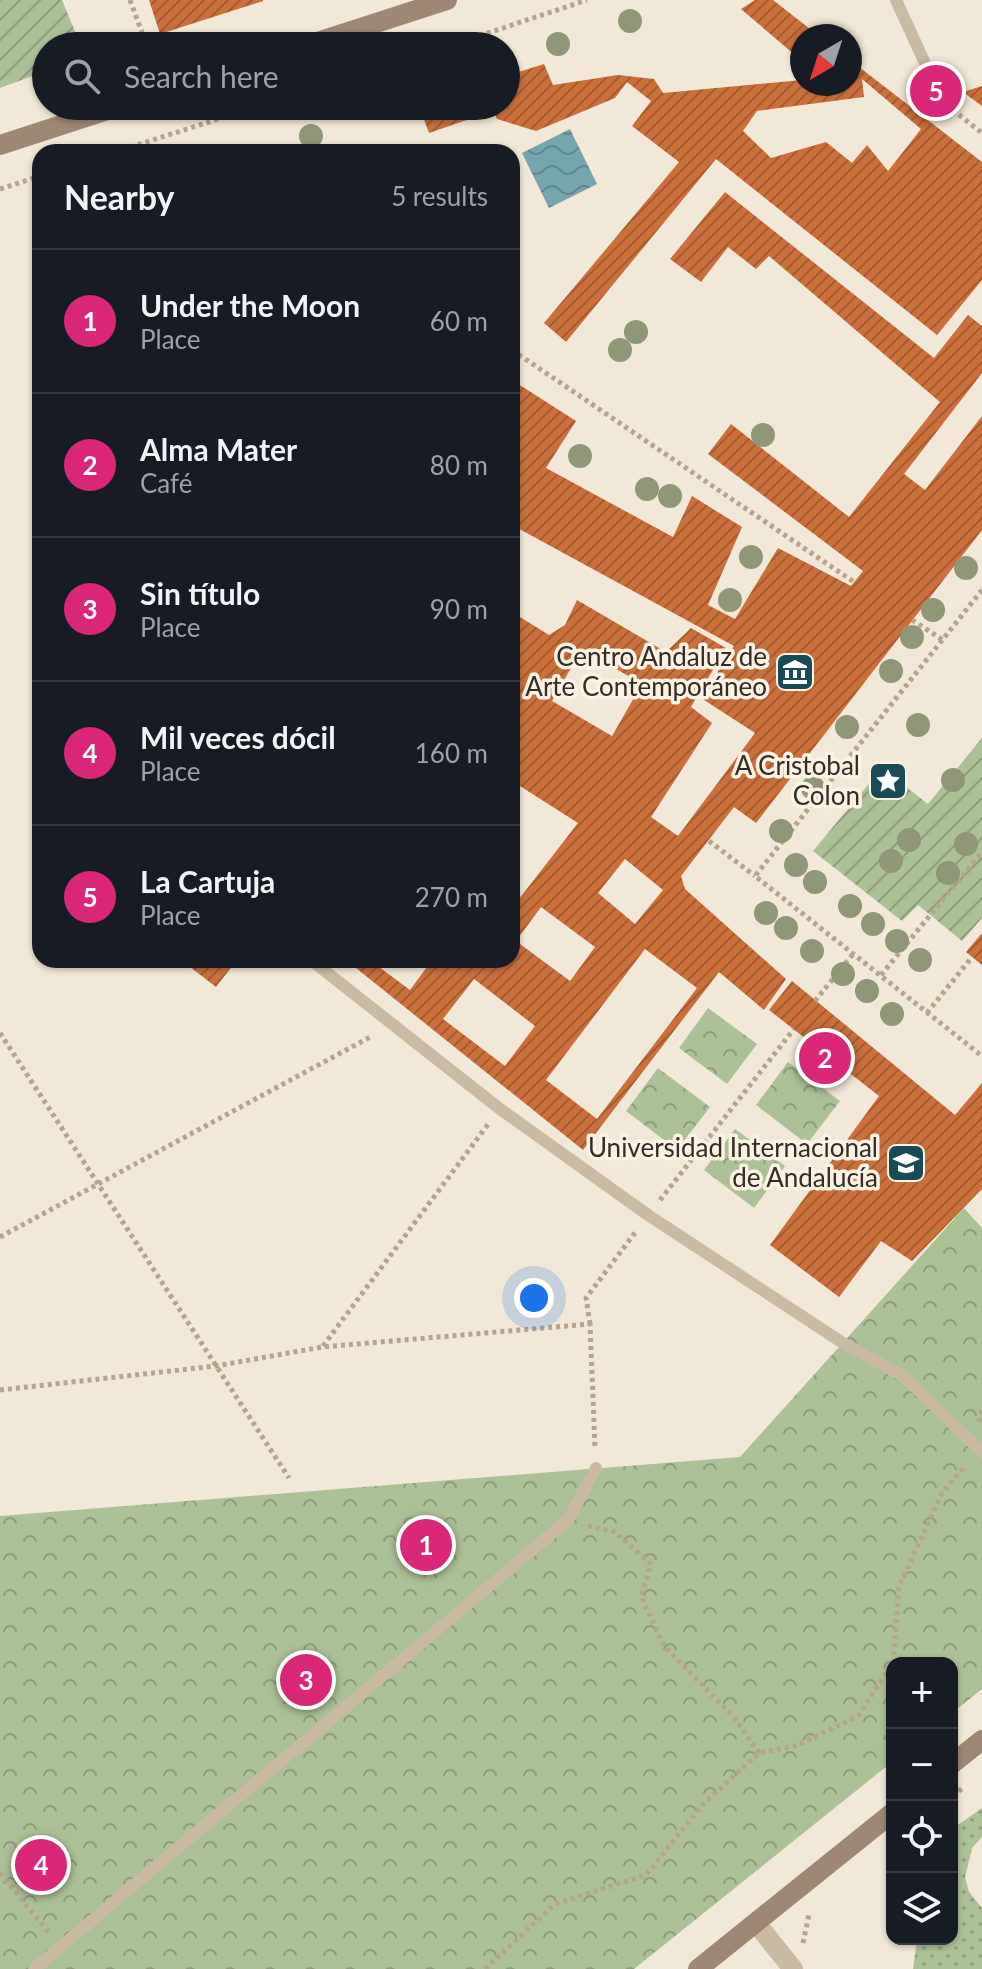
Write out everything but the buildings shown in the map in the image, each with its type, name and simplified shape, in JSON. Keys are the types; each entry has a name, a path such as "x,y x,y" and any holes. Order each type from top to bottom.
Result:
{"street":[{"path":"348,32 447,0"},
{"path":"0,145 77,120"},
{"path":"958,1759 982,1740"},
{"path":"698,1969 886,1818"},
{"path":"756,1923 793,1969"}],"lane":[{"path":"896,0 934,83"},
{"path":"322,968 500,1109 648,1215 843,1343 903,1376 978,1448"},
{"path":"34,1969 568,1520 596,1468"}],"path":[{"path":"130,0 142,32"},
{"path":"491,32 587,0"},
{"path":"940,99 982,133"},
{"path":"140,144 215,120"},
{"path":"0,189 32,179"},
{"path":"520,355 854,582"},
{"path":"755,876 982,590"},
{"path":"912,620 943,640"},
{"path":"709,841 982,1056"},
{"path":"881,975 982,852"},
{"path":"815,1001 853,954"},
{"path":"927,1013 972,957"},
{"path":"0,1237 395,1024"},
{"path":"596,1468 590,1324 586,1298 794,1029"},
{"path":"0,1033 289,1478"},
{"path":"322,1347 500,1109"},
{"path":"0,1390 216,1366 322,1347 590,1324"},
{"path":"893,1657 899,1586 942,1493 978,1448 982,1408"},
{"path":"568,1520 615,1532 651,1564 641,1596 664,1646 734,1717 759,1753"},
{"path":"485,1969 555,1904 646,1875 702,1805 759,1753 796,1746 858,1716 886,1672"},
{"path":"0,1873 60,1947"}],"green space":[{"path":"0,0 62,0 75,32 32,32 32,76 0,88"},
{"path":"982,738 982,918 962,941 918,905 902,921 813,851 882,768 928,804"},
{"path":"708,1008 757,1044 727,1084 679,1048"},
{"path":"788,1062 840,1101 807,1144 756,1105"},
{"path":"658,1068 710,1107 677,1150 626,1111"},
{"path":"735,1129 785,1166 754,1208 704,1170"},
{"path":"964,1208 982,1228 982,1689 958,1708 958,1657 886,1657 886,1767 634,1969 0,1969 0,1516 740,1457"},
{"path":"982,1808 982,1837 972,1848 965,1877 969,1892 982,1908 982,1969 913,1969 916,1945 958,1945 958,1825"}],"water":[{"path":"570,129 597,184 549,208 522,153"}],"place":[{"name":"La Cartuja","path":"936,91"},
{"name":"Centro Andaluz de Arte Contemporáneo","path":"795,672"},
{"name":"A Cristobal Colon","path":"888,781"},
{"name":"Alma Mater","path":"825,1058"},
{"name":"Universidad Internacional de Andalucía","path":"906,1163"},
{"name":"Under the Moon","path":"426,1545"},
{"name":"Sin título","path":"306,1680"},
{"name":"Mil veces dócil","path":"41,1865"}]}
